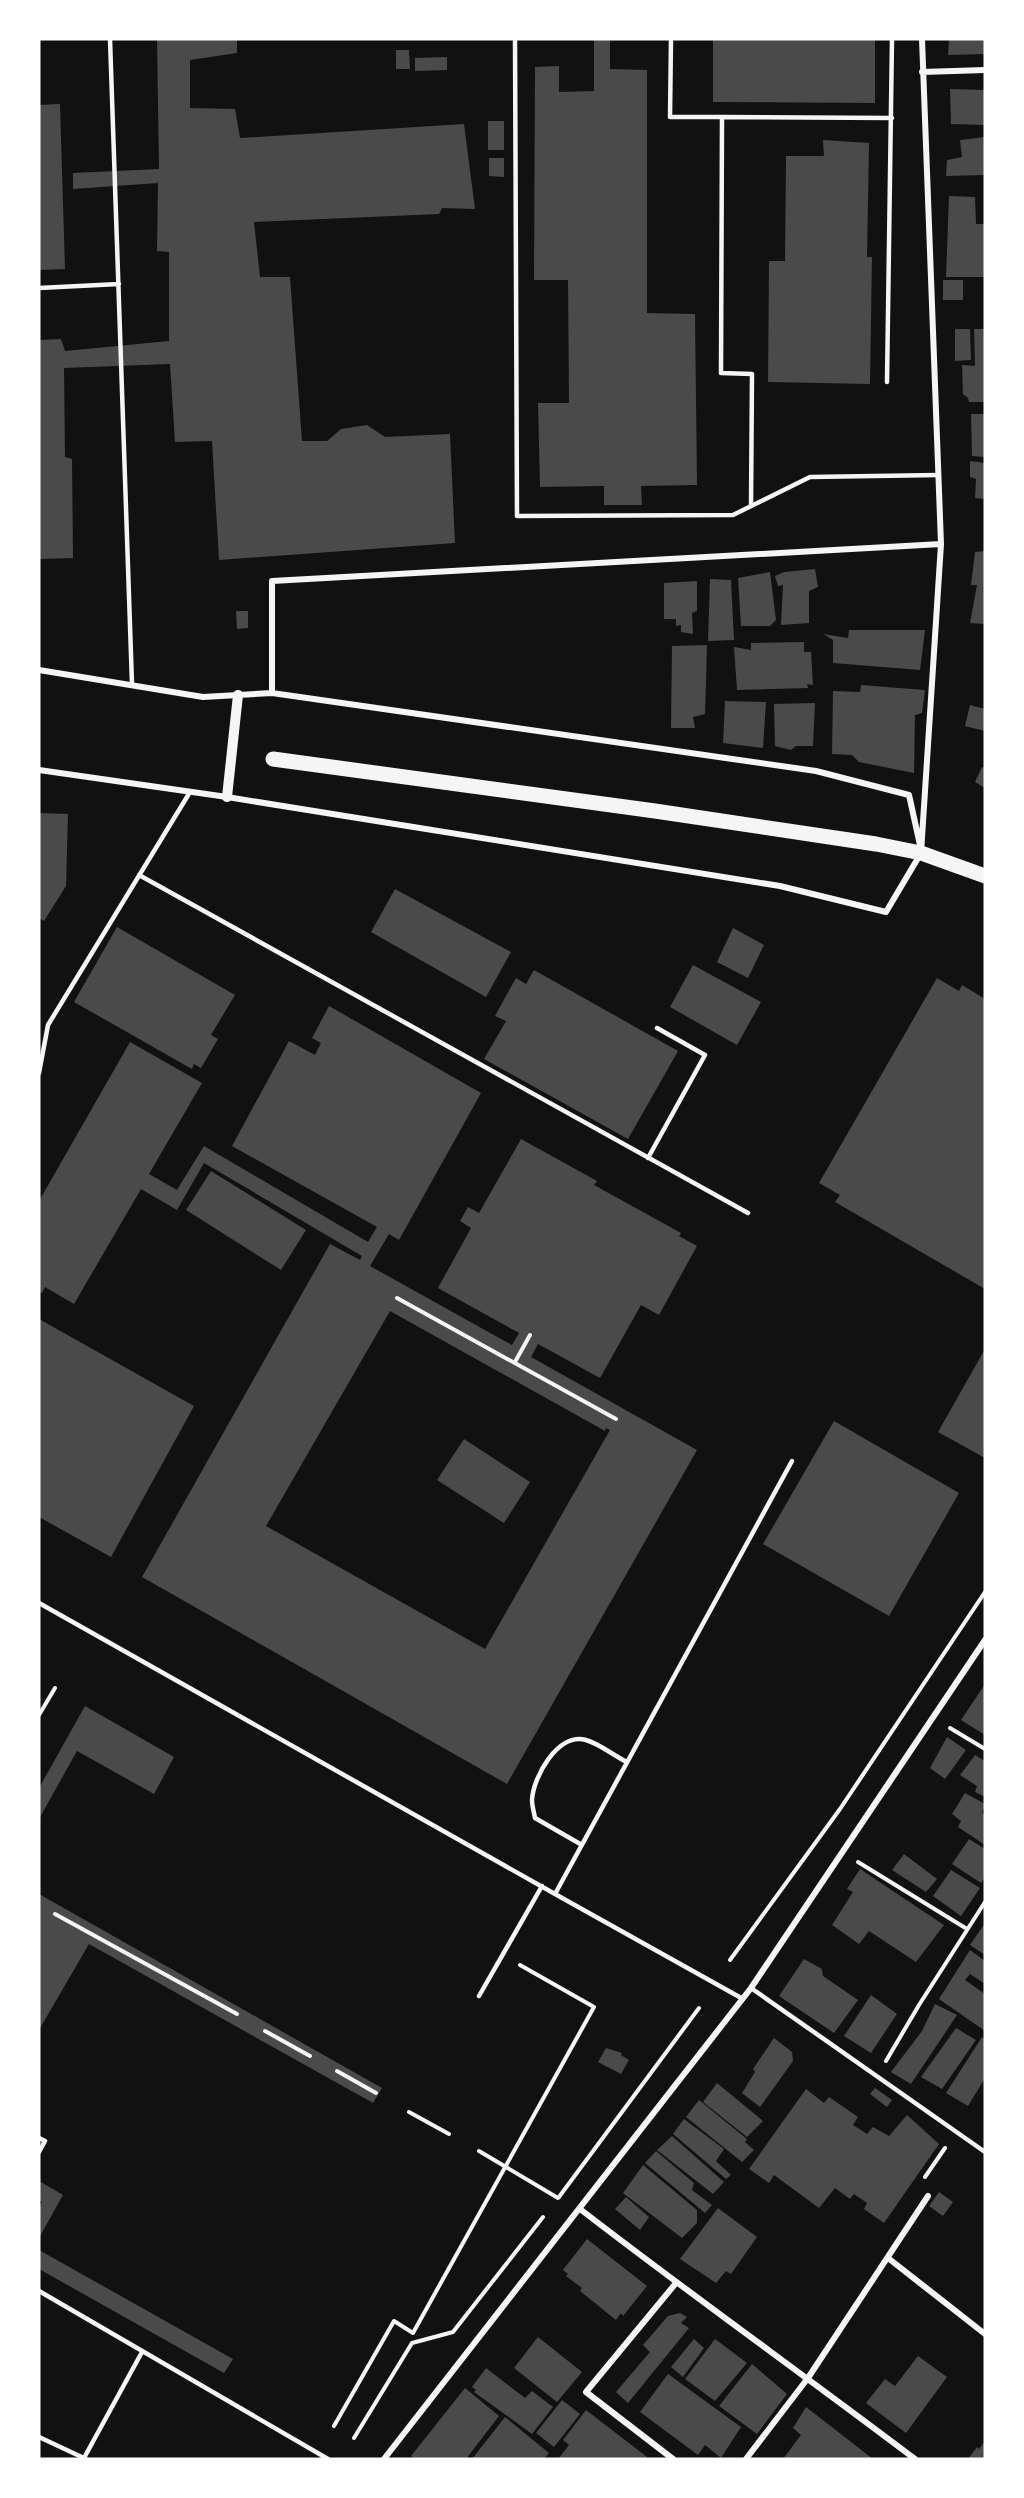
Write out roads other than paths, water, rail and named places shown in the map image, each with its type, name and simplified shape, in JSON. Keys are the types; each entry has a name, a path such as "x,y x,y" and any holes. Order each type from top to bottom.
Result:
{"main road":[{"path":"273,759 876,844 921,853 985,876"}],"street":[{"path":"39,770 227,796 780,886 886,912 921,853 941,544 922,39"},
{"path":"922,72 985,70"},
{"path":"272,693 272,581 941,544"},
{"path":"39,670 203,697 272,693 816,771 909,795 921,853"},
{"path":"227,796 238,695"},
{"path":"384,2459 751,1988 985,1640"},
{"path":"746,2459 808,2378 928,2196"},
{"path":"580,2209 676,2283 915,2459"},
{"path":"888,2258 985,2334"},
{"path":"674,2459 586,2392 676,2283"}],"lane":[{"path":"110,39 132,684"},
{"path":"515,39 517,516 733,515 810,477 939,475"},
{"path":"671,39 670,117 892,118"},
{"path":"887,382 892,39"},
{"path":"722,117 721,373 752,374 751,506"},
{"path":"39,288 119,284"},
{"path":"39,1073 48,1025 190,792"},
{"path":"139,875 748,1214"},
{"path":"648,1158 705,1055 657,1028"},
{"path":"555,1894 792,1461"},
{"path":"39,1603 742,1999"},
{"path":"582,1845 535,1818 532,1800 540,1773 550,1755 567,1742 585,1739 627,1762"},
{"path":"479,1996 542,1886"},
{"path":"751,1988 985,2152"},
{"path":"39,2138 45,2141 39,2152"},
{"path":"39,2291 328,2459"},
{"path":"39,2437 86,2459 142,2352"}]}
